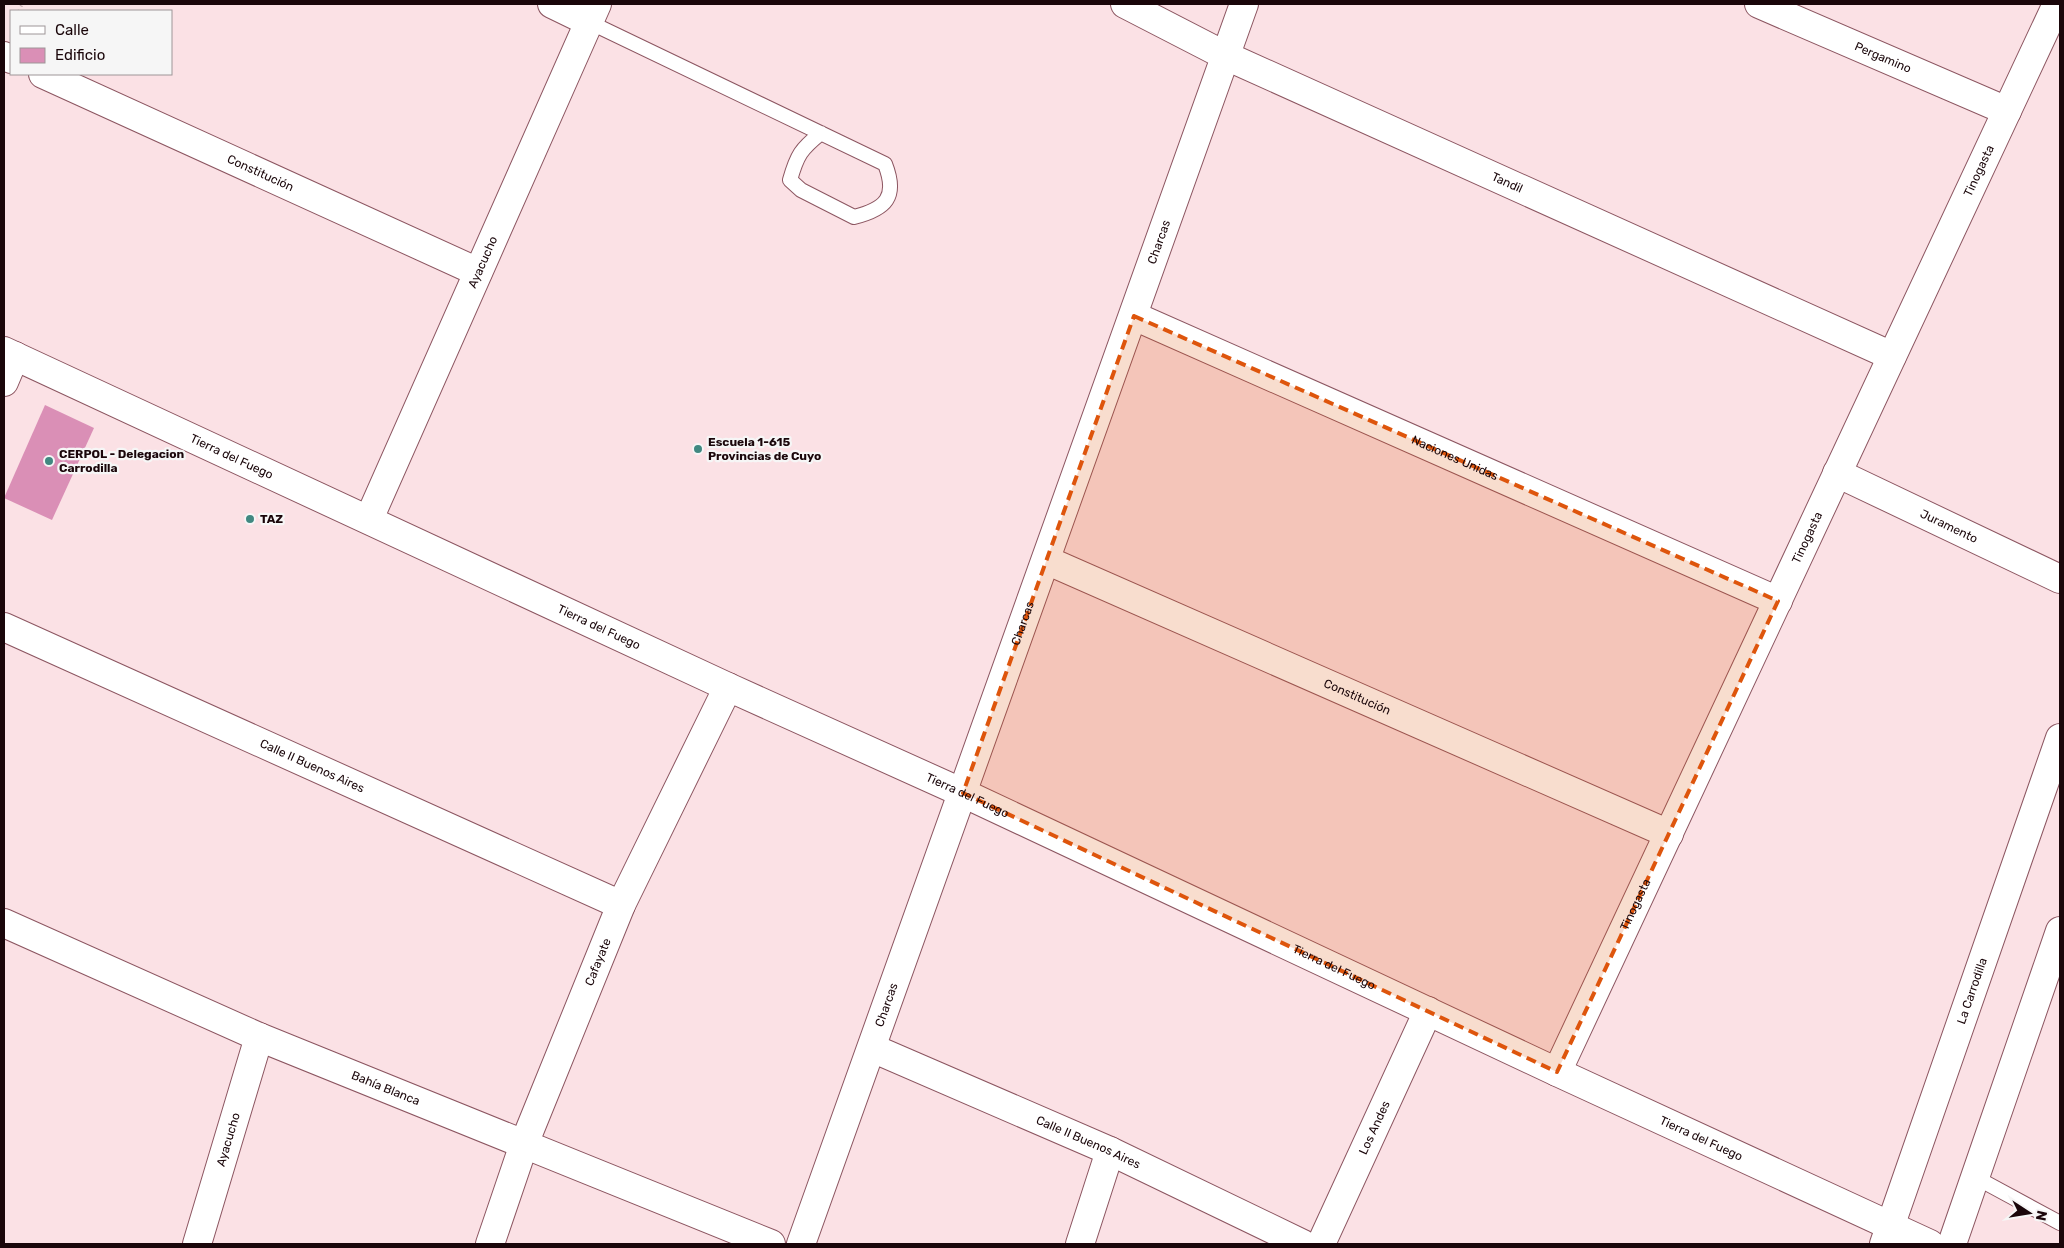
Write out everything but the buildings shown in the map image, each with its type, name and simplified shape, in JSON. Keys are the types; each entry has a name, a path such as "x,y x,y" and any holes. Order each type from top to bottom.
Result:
{"street":[{"path":"552,4 593,13"},
{"name":"Tandil","path":"1126,4 1224,55 1892,356"},
{"name":"Charcas","path":"801,1244 1134,316 1224,55 1244,4"},
{"name":"Pergamino","path":"1760,4 2007,111"},
{"name":"Tinogasta","path":"1557,1072 2057,4"},
{"name":"Ayacucho","path":"369,519 593,13"},
{"name":"Constitución","path":"45,75 478,272"},
{"name":"Naciones Unidas","path":"1134,316 1778,601"},
{"path":"4,382 9,353"},
{"name":"Tierra del Fuego","path":"9,353 728,687 963,793 1557,1072 1887,1236 1930,1244"},
{"name":"Juramento","path":"1838,473 2060,579"},
{"name":"Constitución","path":"1046,560 1669,834"},
{"name":"Calle II Buenos Aires","path":"4,627 621,905"},
{"name":"Cafayate","path":"490,1244 524,1144 621,905 728,687"},
{"name":"La Carrodilla","path":"1887,1236 2060,738"},
{"name":"Bahía Blanca","path":"4,923 260,1037 771,1244"},
{"path":"1952,1244 2060,931"},
{"name":"Los Andes","path":"1321,1244 1428,1012"},
{"name":"Ayacucho","path":"197,1244 260,1037"},
{"name":"Calle II Buenos Aires","path":"872,1048 1110,1151 1303,1244"},
{"path":"1080,1244 1110,1151"}],"lane":[{"path":"593,13 821,133 885,164 892,181 888,199 871,213 854,217 800,190 790,180 795,162 804,146 821,133"},
{"path":"1975,1177 2060,1223"}],"highlighted area":[{"path":"1134,316 1778,601 1557,1072 963,793"}],"place":[{"name":"Escuela 1-615 Provincias de Cuyo","path":"698,449"},
{"name":"CERPOL - Delegacion Carrodilla","path":"49,461"},
{"name":"TAZ","path":"250,519"}]}
